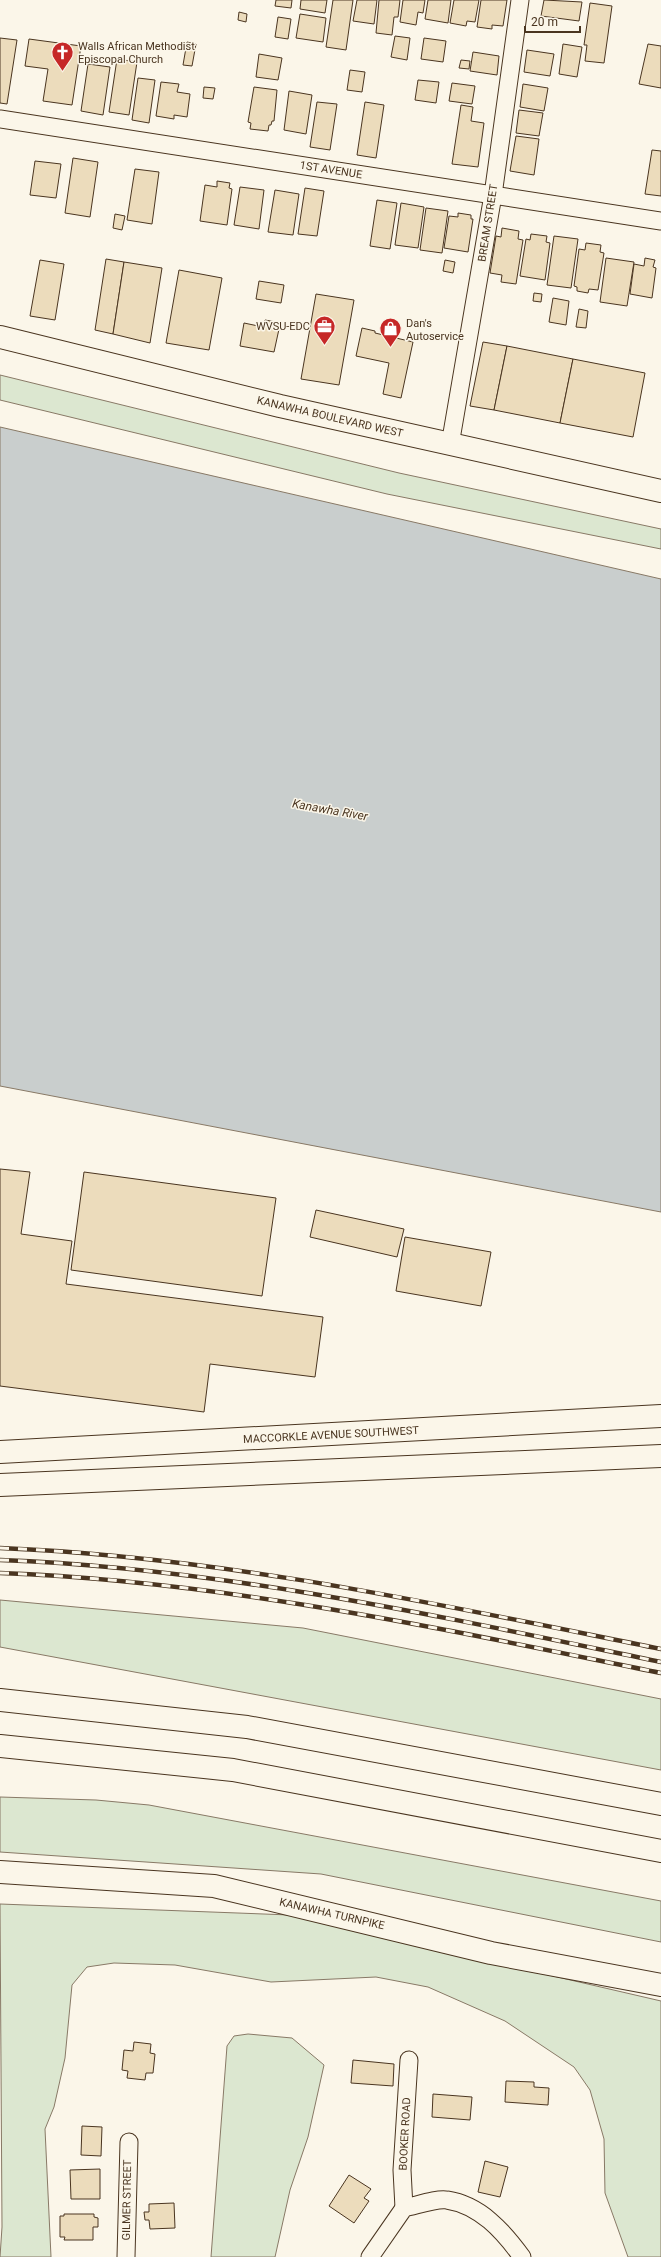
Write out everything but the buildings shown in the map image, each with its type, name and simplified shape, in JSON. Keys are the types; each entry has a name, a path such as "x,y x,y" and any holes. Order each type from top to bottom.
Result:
{"main road":[{"name":"KANAWHA BOULEVARD WEST","path":"0,337 450,445 661,491"},
{"name":"MACCORKLE AVENUE SOUTHWEST","path":"0,1452 661,1416"},
{"path":"0,1485 84,1483 661,1456"},
{"path":"0,1700 247,1727 661,1804"},
{"path":"0,1746 233,1770 661,1851"},
{"name":"KANAWHA TURNPIKE","path":"0,1872 214,1886 492,1953 661,1985"}],"street":[{"name":"BREAM STREET","path":"450,445 493,195 520,0"},
{"name":"1ST AVENUE","path":"0,119 661,221"},
{"name":"BOOKER ROAD","path":"404,2208 402,2170 409,2060"},
{"name":"GILMER STREET","path":"126,2257 129,2142"},
{"path":"370,2257 404,2208 446,2199 479,2211 508,2238 522,2257"}],"green space":[{"path":"0,375 399,473 661,529 661,549 387,494 0,400"},
{"path":"0,1600 303,1628 661,1699 661,1770 0,1647"},
{"path":"0,1797 96,1800 149,1805 661,1901 661,1942 321,1874 0,1852"},
{"path":"0,1904 290,1915 661,2001 661,2257 628,2257 605,2193 604,2139 590,2090 574,2067 505,2021 428,1987 376,1977 271,1982 175,1965 114,1963 87,1967 72,1985 65,2058 54,2107 45,2129 51,2257 0,2257 2,2227"},
{"path":"248,2034 292,2038 324,2065 308,2137 290,2190 275,2257 211,2257 227,2046 234,2036"}],"water":[{"name":"Kanawha River","path":"0,427 661,579 661,1212 0,1086"}],"railway":[{"path":"0,1548 84,1553 167,1561 250,1572 415,1600 661,1649"},
{"path":"0,1560 83,1565 167,1573 250,1584 415,1612 661,1662"},
{"path":"0,1573 84,1578 167,1586 250,1597 415,1624 661,1673"}],"place":[{"name":"Walls African Methodist Episcopal Church","path":"62,72"},
{"name":"WVSU-EDC","path":"325,346"},
{"name":"Dan's Autoservice","path":"391,348"}]}
